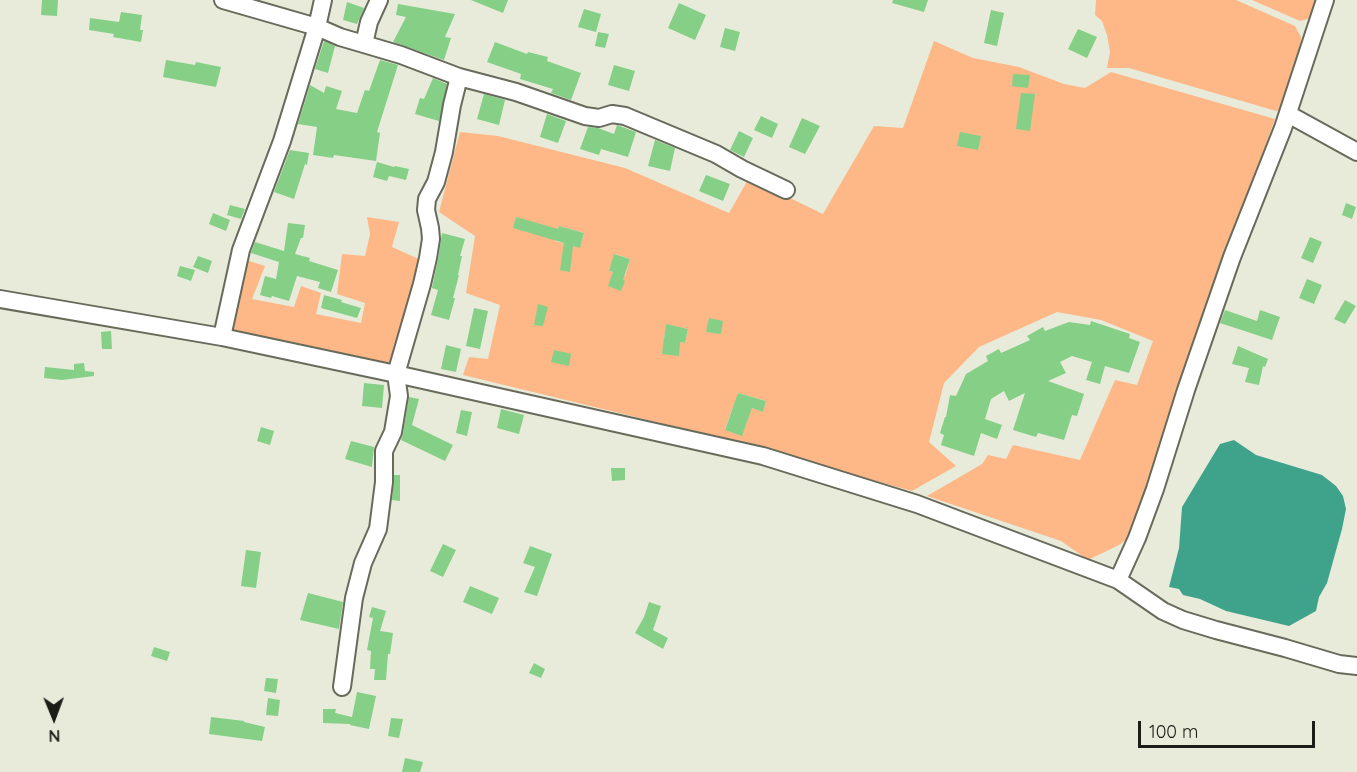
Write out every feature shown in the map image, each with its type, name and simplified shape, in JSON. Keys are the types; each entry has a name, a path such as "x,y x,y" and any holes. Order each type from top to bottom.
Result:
{"street":[{"path":"223,0 272,7 340,37 585,116 599,117 612,114 625,116 716,154 786,190"},
{"path":"222,337 241,250 282,141 323,0"},
{"path":"364,44 369,22 379,0"},
{"path":"1118,580 1155,489 1232,257 1288,114 1325,0"},
{"path":"342,687 354,598 363,563 378,529 384,482 384,451 393,432 399,396 396,374 422,284 431,239 426,210 427,199 436,182 444,152 459,77"},
{"path":"1288,114 1357,152"},
{"path":"0,299 222,337 764,456 917,504 1118,580 1163,611 1183,620 1339,664 1357,666"}],"shaded area":[{"path":"1096,0 1236,0 1295,26 1301,37 1300,52 1281,110 1276,111 1129,68 1107,68 1110,52 1102,21 1095,15"},
{"path":"1252,0 1317,0 1311,18 1300,21"},
{"path":"934,41 973,58 1019,67 1064,84 1085,88 1111,72 1275,119 1210,299 1152,481 1130,537 1119,545 1088,560 1061,541 927,496 982,464 988,455 1006,459 1013,445 1080,460 1115,380 1137,385 1153,341 1101,320 1057,312 979,347 944,383 929,442 956,466 912,491 689,430 463,375 469,357 488,359 500,305 466,293 475,236 439,212 460,132 498,136 625,168 729,213 749,178 823,214 874,126 903,128","holes":["559,226 584,233 580,247 555,241","615,254 630,259 625,276 609,271","666,325 688,329 685,343 664,339","738,393 766,401 763,411 735,404","733,407 750,413 742,435 725,429"]},
{"path":"367,217 399,222 392,247 421,260 390,363 228,333 246,260 265,266 252,299 294,307 301,286 321,293 316,314 361,323 365,303 337,294 342,254 365,256 370,234"}],"water":[{"path":"1234,440 1256,455 1322,475 1336,486 1343,496 1346,509 1342,529 1327,583 1319,597 1316,611 1289,626 1226,611 1200,599 1183,595 1179,589 1169,587 1179,548 1182,507 1220,444"}],"building":[{"path":"42,0 58,0 57,16 41,15"},
{"path":"471,0 508,0 503,13"},
{"path":"893,0 928,0 924,12 892,3"},
{"path":"347,2 364,8 357,24 343,20"},
{"path":"679,3 706,15 695,40 668,28"},
{"path":"398,4 455,14 445,37 451,38 444,60 393,42 406,17 396,15"},
{"path":"584,9 601,14 596,32 578,27"},
{"path":"991,10 1004,13 997,46 984,43"},
{"path":"121,12 142,15 141,42 89,30 90,18 119,22"},
{"path":"725,28 740,32 735,51 720,47"},
{"path":"1078,29 1097,37 1087,58 1068,49"},
{"path":"598,32 609,34 605,48 595,46"},
{"path":"324,41 335,46 328,73 315,69"},
{"path":"495,42 527,54 528,52 548,57 547,61 581,73 571,100 551,93 553,89 520,79 521,74 487,62"},
{"path":"166,60 195,65 196,62 221,67 216,87 163,77"},
{"path":"380,60 398,65 377,132 380,133 376,161 334,155 333,158 313,155 317,127 298,124 310,85 324,93 326,86 342,91 336,109 357,113 365,90 369,91"},
{"path":"614,65 635,71 629,91 608,85"},
{"path":"1013,74 1030,75 1028,88 1012,86"},
{"path":"433,78 447,84 439,121 415,114 420,98 424,99"},
{"path":"1021,93 1035,94 1030,131 1016,129"},
{"path":"484,94 505,100 499,125 477,119"},
{"path":"547,114 566,121 558,143 540,137"},
{"path":"761,116 778,124 772,138 754,130"},
{"path":"802,118 820,126 805,154 789,147"},
{"path":"617,125 636,132 628,157 601,149 599,155 580,149 588,127 614,134"},
{"path":"739,131 753,138 744,157 730,150"},
{"path":"960,132 981,136 978,150 957,146"},
{"path":"655,140 675,148 670,171 648,166"},
{"path":"290,150 309,153 307,165 305,164 294,199 274,192"},
{"path":"377,162 409,169 406,180 389,176 387,181 373,177"},
{"path":"706,175 730,184 723,201 699,191"},
{"path":"1346,203 1356,207 1352,219 1342,215"},
{"path":"230,205 245,209 241,219 227,215"},
{"path":"213,213 230,220 226,231 209,224"},
{"path":"516,217 558,229 559,226 584,233 580,248 573,246 570,272 560,270 564,243 513,228"},
{"path":"288,223 305,225 303,238 295,254 338,270 331,292 318,288 320,282 297,276 289,301 260,295 265,276 276,279 279,262 251,253 255,242 284,251"},
{"path":"442,233 465,239 449,320 431,315 438,290 432,288"},
{"path":"1310,237 1322,242 1313,263 1301,258"},
{"path":"614,254 630,259 621,291 608,286 613,272 609,271"},
{"path":"198,256 212,261 208,273 193,267"},
{"path":"180,266 195,270 191,281 177,276"},
{"path":"1307,279 1322,285 1314,304 1299,298"},
{"path":"324,295 361,308 357,318 321,308"},
{"path":"1345,300 1356,306 1345,324 1334,319"},
{"path":"538,304 548,307 543,326 534,325"},
{"path":"474,308 488,311 480,349 466,346"},
{"path":"1225,310 1257,321 1260,310 1280,317 1272,340 1220,323"},
{"path":"709,318 723,321 721,334 706,332"},
{"path":"1091,321 1130,334 1129,338 1140,342 1129,373 1105,366 1100,384 1086,380 1092,362 1072,356 1060,362 1066,373 1048,381 1084,394 1077,416 1072,415 1064,440 1038,433 1036,437 1013,430 1025,393 1009,401 1004,391 991,399 985,419 1002,425 997,439 981,433 974,456 941,445 944,435 940,433 950,395 956,396 966,374 988,361 986,356 999,349 1001,353 1030,340 1027,336 1043,327 1045,331 1069,322 1090,325"},
{"path":"666,324 688,329 685,343 680,342 679,356 662,354"},
{"path":"111,331 112,349 102,349 101,332"},
{"path":"446,345 461,349 456,372 441,369"},
{"path":"1238,346 1268,359 1265,367 1263,366 1259,385 1245,382 1249,368 1232,364"},
{"path":"554,350 571,354 569,366 551,362"},
{"path":"84,363 85,371 94,372 94,376 62,380 44,378 45,367 74,370 74,364"},
{"path":"364,383 384,385 382,408 362,406"},
{"path":"738,393 766,401 763,412 752,408 742,436 725,430"},
{"path":"409,397 419,399 412,425 453,445 445,461 401,440"},
{"path":"501,409 524,415 519,434 497,428"},
{"path":"461,410 472,412 467,436 456,433"},
{"path":"261,427 274,431 270,445 257,441"},
{"path":"351,441 374,447 372,467 345,459"},
{"path":"611,468 625,468 625,480 612,481"},
{"path":"394,475 400,475 400,501 392,500"},
{"path":"443,544 456,550 443,577 430,571"},
{"path":"530,546 552,554 537,596 524,592 535,567 523,563"},
{"path":"246,550 261,552 256,588 241,586"},
{"path":"470,586 499,598 492,614 463,602"},
{"path":"308,593 343,602 339,629 300,620"},
{"path":"649,602 661,606 653,630 668,638 663,649 635,633"},
{"path":"372,607 386,611 380,631 393,633 390,654 388,654 386,680 374,680 375,669 370,669 371,651 367,650 373,618 369,617"},
{"path":"154,647 170,652 167,661 151,656"},
{"path":"534,663 545,669 541,678 529,673"},
{"path":"266,678 278,679 276,693 264,691"},
{"path":"357,692 376,696 369,729 350,724 323,723 323,709 336,709 335,713 352,717"},
{"path":"268,698 280,700 278,716 266,715"},
{"path":"211,717 244,721 265,727 262,741 209,734"},
{"path":"391,718 403,719 399,738 388,736"},
{"path":"405,758 423,762 420,772 402,772"}]}
